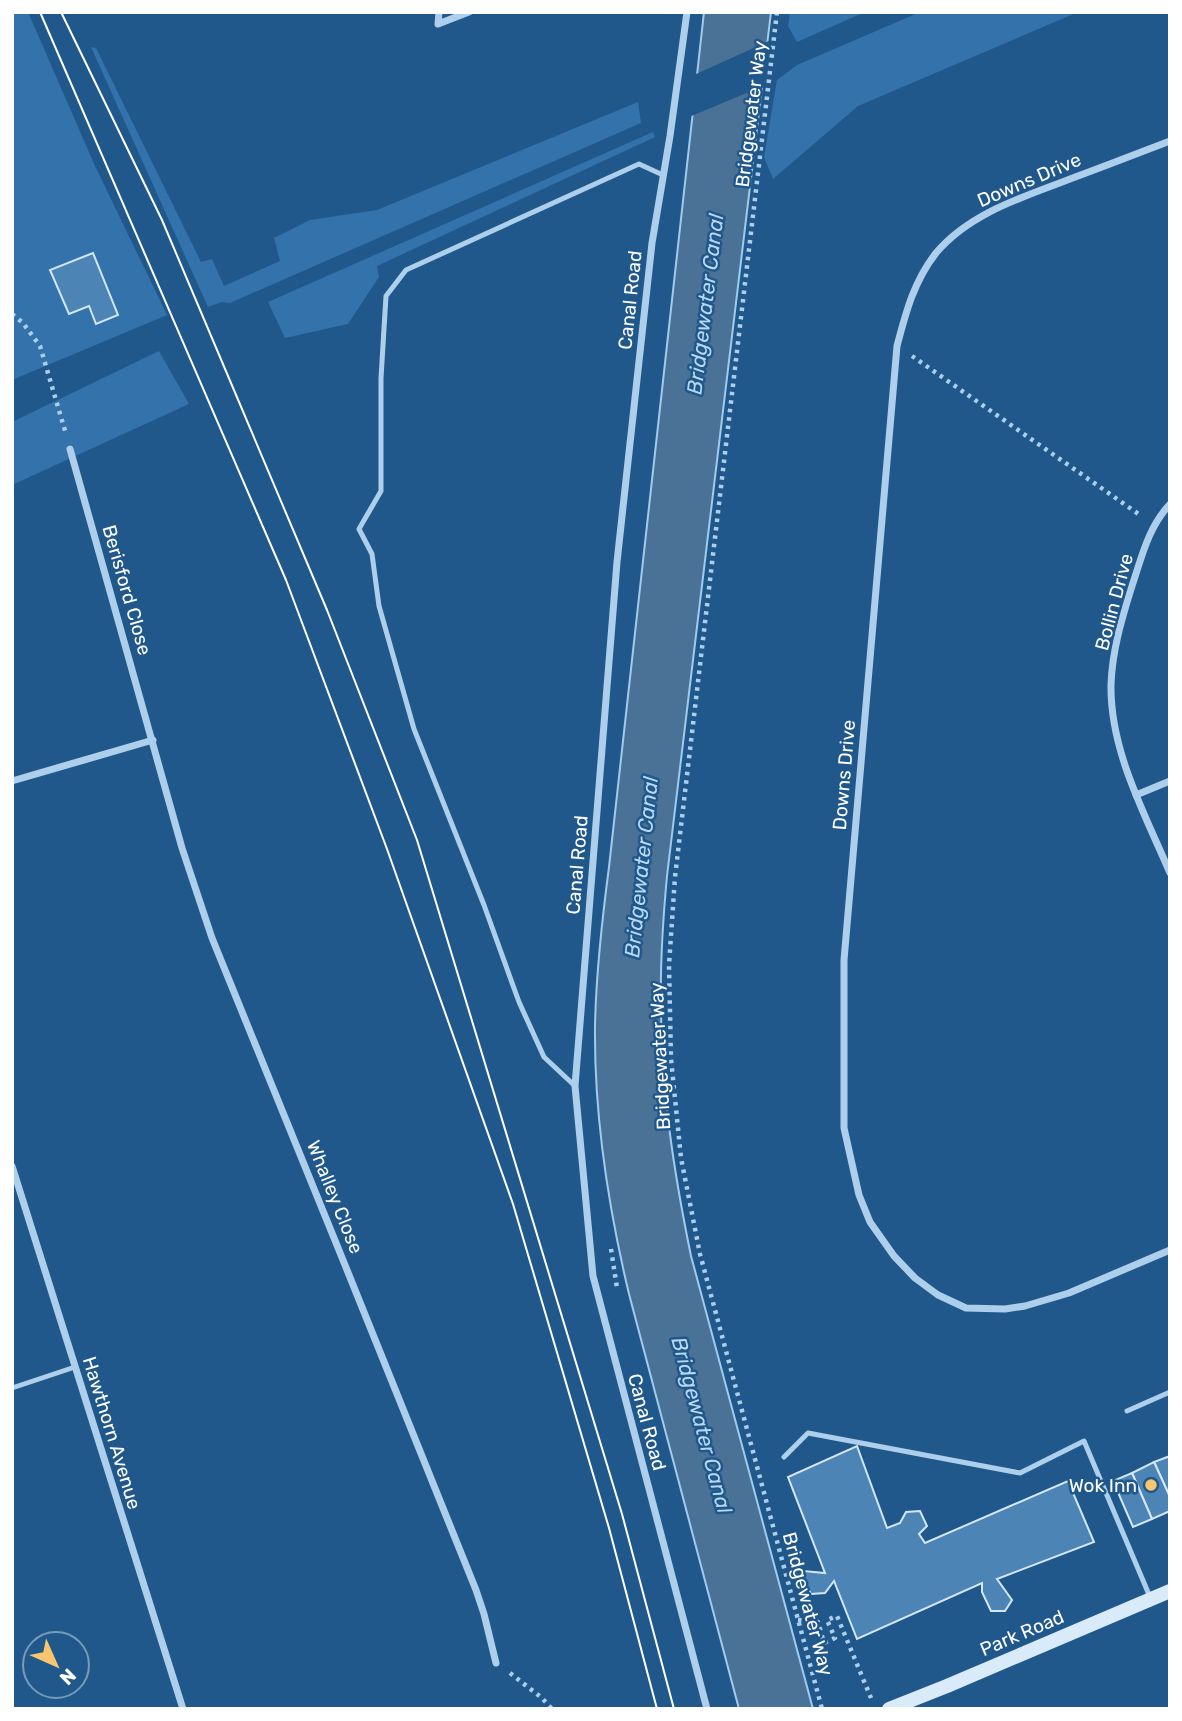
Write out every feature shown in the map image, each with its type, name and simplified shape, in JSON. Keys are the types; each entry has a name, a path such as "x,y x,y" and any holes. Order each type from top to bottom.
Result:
{"main road":[{"name":"Park Road","path":"889,1709 1170,1591"}],"street":[{"path":"439,12 438,24 469,12"},
{"name":"Canal Road","path":"687,12 652,243 617,562 575,1086 593,1276 706,1709"},
{"name":"Downs Drive","path":"1170,141 1005,204 974,221 936,253 911,296 897,346 844,960 844,1128 859,1195 870,1222 894,1256 915,1278 938,1295 966,1308 1005,1309 1069,1293 1170,1250"},
{"name":"Berisford Close","path":"70,449 152,740"},
{"name":"Bollin Drive","path":"1170,504 1153,524 1144,548 1117,635 1111,683 1112,714 1119,746 1136,795 1170,873"},
{"path":"12,781 152,740"},
{"name":"Whalley Close","path":"152,740 182,848 212,938 476,1590 496,1663"},
{"path":"1136,795 1170,780"},
{"name":"Hawthorn Avenue","path":"12,1166 183,1709"}],"lane":[{"path":"575,1086 544,1057 519,1002 484,905 414,729 379,606 372,554 359,529 381,491 381,378 386,296 407,270 639,164 663,175"},
{"path":"12,1388 75,1367"},
{"path":"1127,1411 1170,1392"},
{"path":"784,1457 808,1433 1020,1473 1084,1441 1151,1598"}],"path":[{"name":"Bridgewater Way","path":"777,12 675,877 669,965 671,1059 681,1158 700,1254 822,1709"},
{"path":"12,314 23,323 40,346 70,449"},
{"path":"897,346 1153,524"},
{"path":"610,1246 617,1292"},
{"path":"798,1620 818,1622 824,1643 835,1638 827,1620 837,1616 875,1709"},
{"path":"496,1663 542,1698 552,1709"}],"shaded area":[{"path":"12,12 28,12 95,166 167,315 12,380 13,93"},
{"path":"790,12 865,12 797,42 788,26"},
{"path":"920,12 1078,12 858,106 773,179 764,157 777,80 797,65"},
{"path":"91,47 96,48 201,262 212,259 224,286 280,261 274,238 310,220 377,210 638,102 641,123 230,303 222,302 208,307"},
{"path":"653,132 655,137 377,266 379,277 348,324 285,338 268,302"},
{"path":"159,351 189,404 12,485 12,422"}],"water":[{"name":"Bridgewater Canal","path":"704,12 771,12 667,876 661,973 663,1068 674,1163 691,1256 813,1709 739,1709 629,1294 609,1195 597,1094 595,1026 600,946"}],"pier":[{"path":"771,40 766,85 689,117 694,75"}],"building":[{"path":"93,253 118,315 96,324 89,306 69,314 50,270"},
{"path":"857,1446 887,1528 900,1523 906,1512 920,1511 927,1526 919,1534 925,1543 1068,1481 1094,1542 997,1579 1012,1600 1005,1611 991,1611 982,1592 982,1583 857,1639 834,1581 825,1593 811,1594 805,1584 804,1571 825,1573 788,1477"},
{"path":"1170,1456 1170,1497 1154,1462"},
{"name":"Wok Inn","path":"1154,1462 1170,1497 1170,1511 1152,1519 1132,1473"},
{"path":"1132,1473 1152,1519 1133,1527 1113,1481"}],"tram line":[{"path":"40,12 286,580 387,849 513,1204 609,1528 657,1709"},
{"path":"61,12 162,220 327,610 417,840 622,1514 674,1709"}],"place":[{"name":"Wok Inn","path":"1151,1485"}]}
